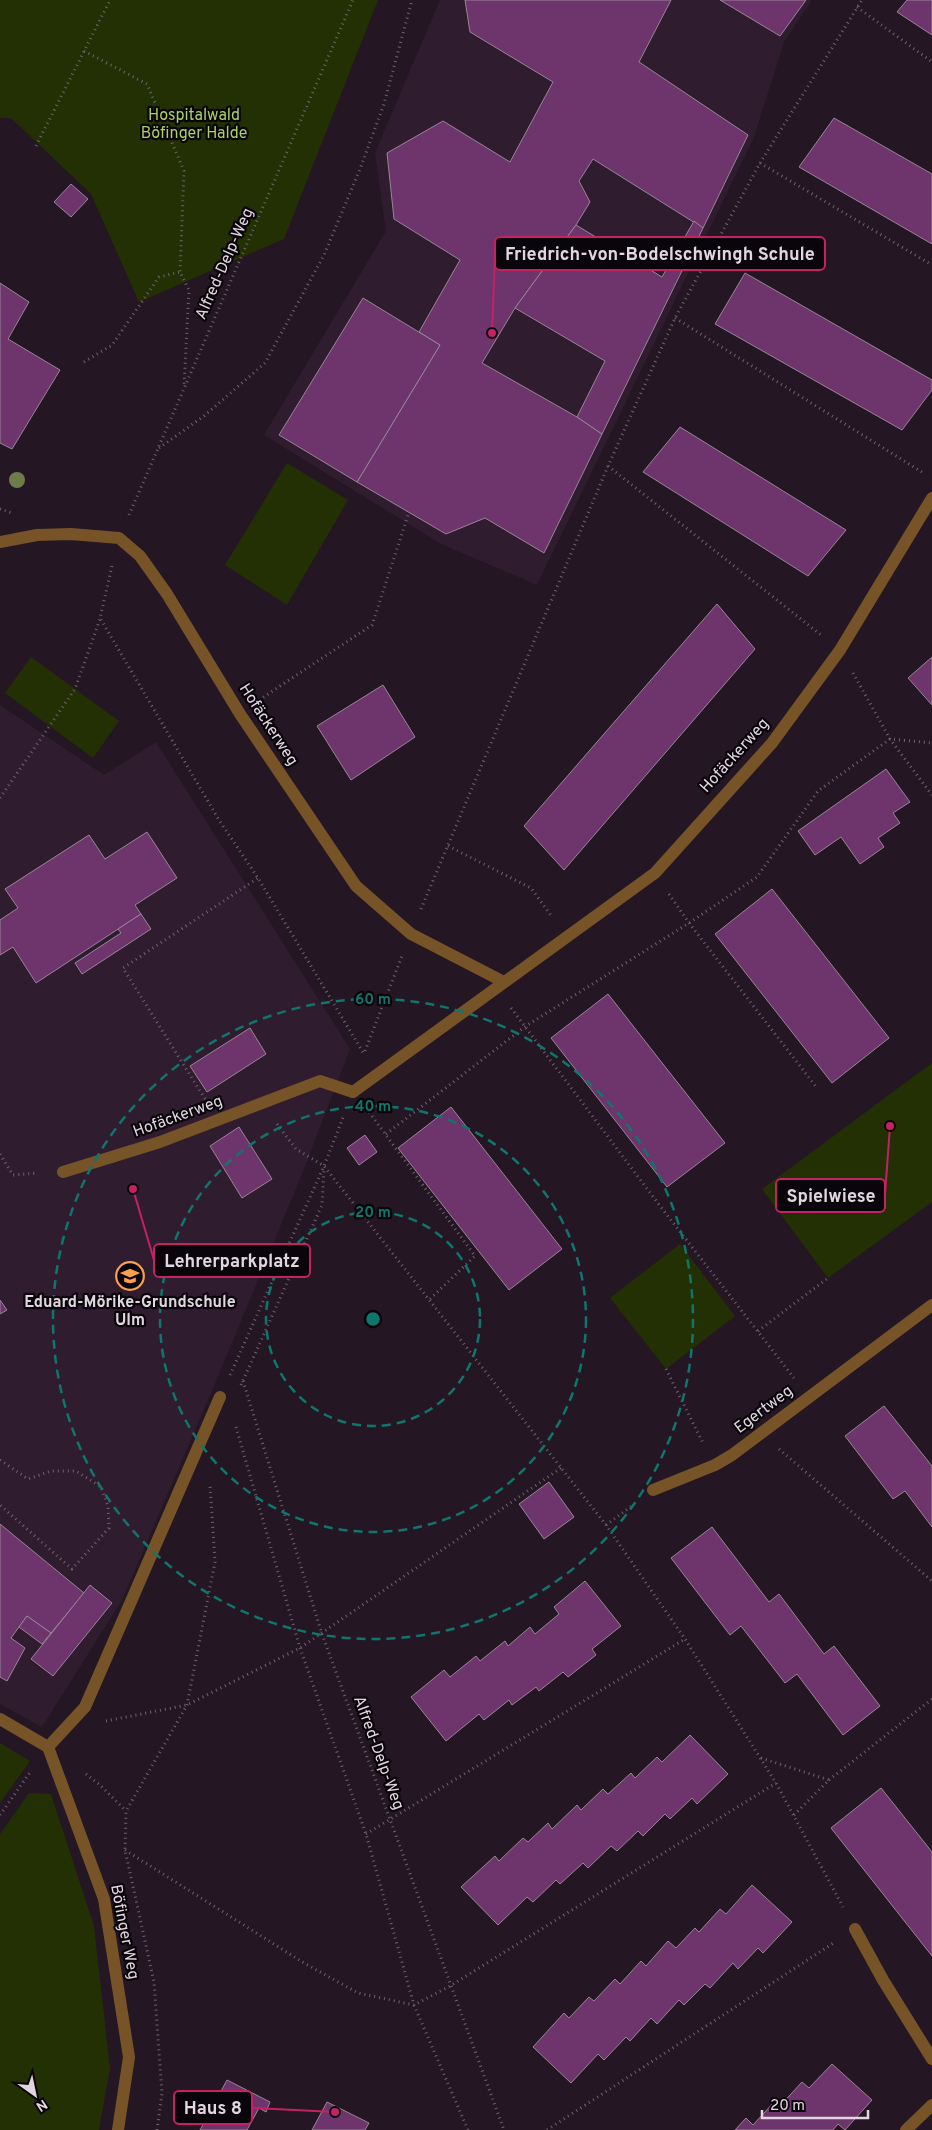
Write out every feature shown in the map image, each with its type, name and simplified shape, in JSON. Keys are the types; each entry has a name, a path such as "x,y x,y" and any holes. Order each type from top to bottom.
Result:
{"street":[{"name":"Hofäckerweg","path":"63,1172 160,1142 260,1102 320,1081 353,1092 654,873 772,743 840,650 932,498"},
{"path":"0,542 37,535 71,534 118,538"},
{"name":"Hofäckerweg","path":"118,538 140,556 166,594 240,714 356,886 411,934 504,982"},
{"name":"Egertweg","path":"653,1490 715,1465 732,1454 932,1305"},
{"path":"0,1719 48,1747 85,1707 220,1397"},
{"name":"Böfinger Weg","path":"48,1747 104,1899 129,2057 118,2130"},
{"path":"855,1929 883,1980 932,2059"},
{"path":"906,2130 932,2105"}],"path":[{"path":"36,146 110,0"},
{"name":"Alfred-Delp-Weg","path":"0,798 75,689 100,618 118,538 159,448 353,0"},
{"path":"159,448 204,416 265,363 324,255 356,177 384,104 412,0"},
{"path":"468,2130 414,2005 366,1834 300,1648 231,1410 220,1397 324,1166 353,1092 364,1054 411,934 608,466 675,318 760,164 862,0"},
{"path":"856,7 932,62"},
{"path":"84,51 147,84 184,171 180,272 189,290 184,389"},
{"path":"760,164 932,265"},
{"path":"84,362 112,345 159,276 180,272"},
{"path":"675,318 932,478"},
{"path":"608,466 840,650 890,739 932,794"},
{"path":"240,714 372,625 409,512"},
{"path":"100,618 218,820 258,878 364,1054"},
{"path":"429,1300 475,1256 386,1134 526,1026 689,923 757,877 818,791 890,739 932,743"},
{"path":"448,846 530,888 566,937"},
{"path":"654,873 689,923 817,1088"},
{"path":"219,1120 123,968 258,878"},
{"path":"526,1026 660,1206 809,1397"},
{"path":"260,1102 296,1149 324,1166 606,1525 685,1639 776,1782 855,1929 547,2130"},
{"path":"0,1154 14,1175 63,1172"},
{"name":"Alfred-Delp-Weg","path":"324,1166 322,1204 243,1380 322,1634 504,2130"},
{"path":"758,1331 828,1278"},
{"path":"666,1370 715,1465"},
{"path":"761,1433 932,1581"},
{"path":"0,1460 28,1480 51,1471 76,1471 101,1487 108,1506 109,1528 72,1569 0,1505"},
{"path":"85,1707 104,1721 187,1705 300,1648 561,1468"},
{"path":"157,2130 162,2093 154,1982 125,1850 126,1811 187,1705 215,1562 210,1483"},
{"path":"606,1525 653,1490"},
{"path":"366,1834 685,1639"},
{"path":"794,1815 829,1780 932,1699"},
{"path":"0,1815 48,1747"},
{"path":"761,1758 829,1780"},
{"path":"125,1850 304,1963 358,1993 414,2005 450,1986 776,1782"}],"shaded area":[{"path":"440,0 812,0 784,42 754,137 537,585 441,544 264,435 386,231 375,153"},
{"name":"Eduard-Mörike-Grundschule Ulm","path":"0,705 104,775 156,742 350,1049 302,1174 122,1600 42,1727 0,1704"}],"green space":[{"name":"Hospitalwald Böfinger Halde","path":"0,0 378,0 284,239 139,302 91,194 11,118 0,118"},
{"path":"287,463 348,500 287,605 225,565"},
{"path":"31,657 119,721 93,758 5,693"},
{"path":"932,1063 932,1202 828,1278 762,1189"},
{"path":"680,1244 735,1316 666,1369 610,1298"},
{"path":"0,1743 30,1761 0,1803"},
{"path":"29,1793 51,1794 94,1926 110,2068 99,2130 0,2130 0,1834"}],"building":[{"path":"465,0 671,0 639,62 748,135 703,228 593,159 579,181 590,202 576,225 515,308 482,363 577,417 602,434 544,553 485,518 446,534 357,482 440,345 419,332 460,260 394,219 387,153 443,121 510,162 553,82 470,32"},
{"path":"720,0 806,0 780,36"},
{"path":"907,0 932,0 932,35 897,12"},
{"path":"834,118 932,174 932,244 799,167"},
{"path":"71,184 88,199 71,217 54,202"},
{"path":"694,221 703,228 602,434 577,417 605,361 515,308 576,225 662,277"},
{"path":"745,273 932,380 932,390 902,430 715,324"},
{"path":"0,283 29,302 8,339 60,370 12,449 0,443"},
{"path":"363,298 440,345 357,482 279,435"},
{"path":"680,427 846,530 808,576 643,472"},
{"path":"717,604 755,649 564,870 524,826"},
{"path":"932,657 932,705 908,678"},
{"path":"383,685 415,737 351,780 317,726"},
{"path":"886,769 910,802 893,813 900,823 878,838 884,847 860,864 841,837 815,855 798,831"},
{"path":"147,832 177,878 135,905 141,914 36,983 13,947 0,955 0,920 18,908 5,889 89,835 105,859"},
{"path":"772,889 889,1038 832,1083 715,934"},
{"path":"141,914 151,929 82,974 75,963 121,933 118,929"},
{"path":"608,994 725,1143 667,1187 551,1038"},
{"path":"250,1028 266,1054 207,1092 190,1066"},
{"path":"451,1107 562,1249 509,1290 398,1148"},
{"path":"239,1127 272,1179 242,1198 210,1146"},
{"path":"365,1135 377,1152 359,1165 347,1148"},
{"path":"0,1300 7,1310 0,1314"},
{"path":"884,1406 932,1466 932,1527 905,1491 893,1499 845,1436"},
{"path":"549,1482 574,1517 544,1539 519,1504"},
{"path":"0,1524 84,1593 51,1633 27,1616 11,1638 25,1648 7,1681 0,1677"},
{"path":"712,1527 769,1602 779,1594 824,1654 834,1646 880,1706 843,1735 797,1674 785,1683 741,1626 730,1635 671,1558"},
{"path":"585,1581 621,1626 592,1649 596,1655 568,1677 563,1672 539,1691 536,1687 512,1705 509,1700 484,1720 479,1714 446,1741 411,1697 444,1670 450,1677 476,1656 480,1661 505,1641 508,1646 530,1627 535,1634 559,1614 554,1607"},
{"path":"90,1585 112,1603 53,1676 31,1659"},
{"path":"27,1616 51,1633 42,1644 19,1627"},
{"path":"690,1735 728,1774 697,1804 692,1798 670,1819 665,1814 643,1836 638,1831 617,1851 611,1846 588,1868 583,1863 560,1884 556,1880 533,1902 527,1897 498,1925 461,1887 495,1856 499,1861 523,1838 528,1842 548,1823 552,1829 577,1805 581,1810 603,1789 608,1794 631,1773 635,1778 657,1757 662,1762"},
{"path":"881,1788 932,1852 932,1956 831,1828"},
{"path":"752,1885 792,1922 763,1953 758,1948 738,1969 733,1963 710,1988 705,1984 684,2005 679,2000 657,2024 651,2018 630,2041 626,2037 604,2060 598,2054 571,2083 533,2047 564,2013 569,2018 589,1997 594,2001 615,1979 620,1984 641,1961 646,1966 668,1941 676,1948 695,1928 699,1932 720,1909 726,1914"},
{"path":"832,2064 872,2100 845,2130 838,2124 833,2130 735,2130 746,2118 753,2125 775,2101 780,2106 802,2082 809,2088"},
{"path":"227,2080 270,2102 266,2112 259,2108 247,2130 200,2130"},
{"path":"327,2102 369,2123 365,2130 312,2130"}],"place":[{"name":"Friedrich-von-Bodelschwingh Schule","path":"492,333"},
{"name":"Spielwiese","path":"890,1126"},
{"name":"Lehrerparkplatz","path":"133,1189"},
{"name":"Eduard-Mörike-Grundschule Ulm","path":"130,1276"},
{"name":"Haus 8","path":"335,2112"}]}
